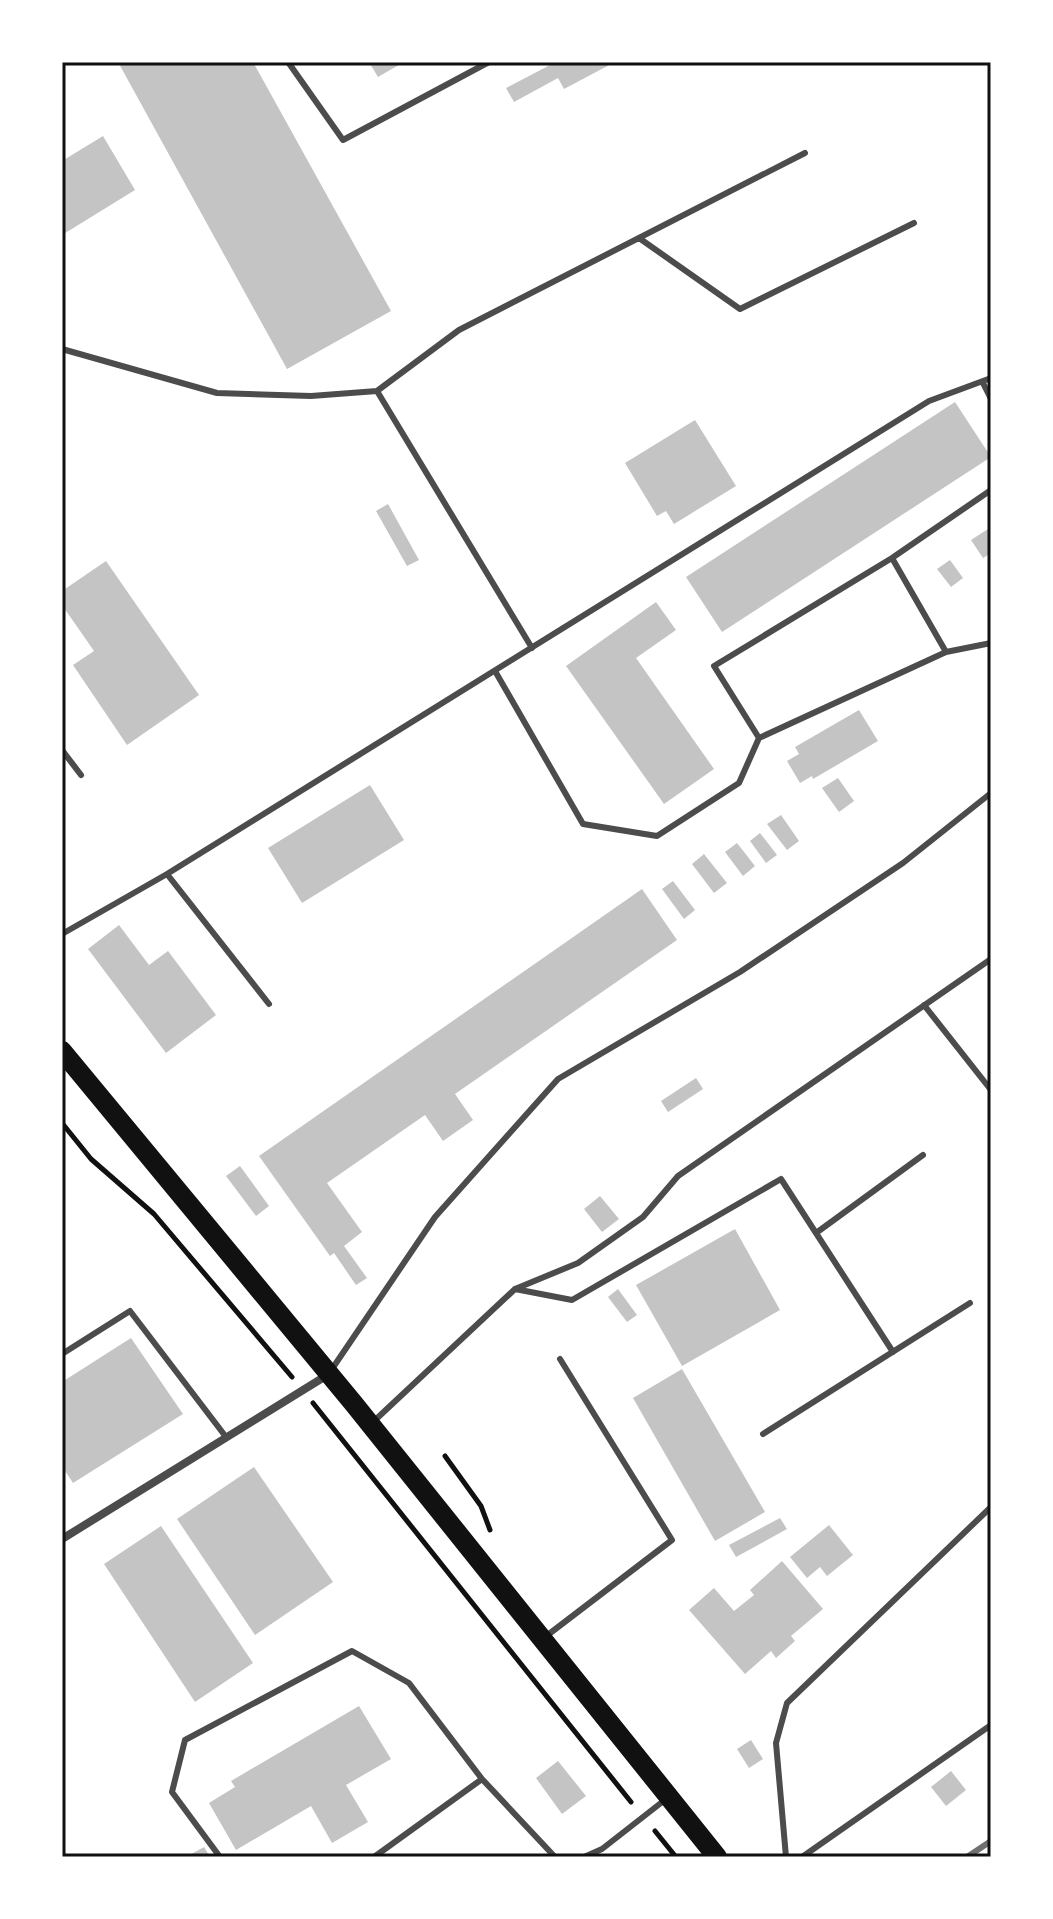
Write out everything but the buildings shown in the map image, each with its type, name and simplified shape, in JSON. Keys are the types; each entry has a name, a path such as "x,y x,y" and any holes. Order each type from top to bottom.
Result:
{"main road":[{"path":"62,1051 329,1373 717,1857"}],"street":[{"path":"62,1539 329,1373"}],"lane":[{"path":"288,62 343,140 489,62"},
{"path":"62,349 217,393 311,396 377,391 459,330 805,153"},
{"path":"639,238 740,309 914,223"},
{"path":"62,934 167,874 929,401 991,378"},
{"path":"983,383 991,399"},
{"path":"377,391 532,648"},
{"path":"759,738 714,666 892,558 991,490"},
{"path":"892,558 946,652"},
{"path":"495,671 583,824 657,836 739,783 759,738 946,652 991,643"},
{"path":"62,750 81,775"},
{"path":"329,1373 435,1217 558,1079 740,972 903,863 991,793"},
{"path":"167,874 269,1004"},
{"path":"370,1424 515,1289 578,1263 643,1217 678,1176 991,959"},
{"path":"924,1005 991,1090"},
{"path":"816,1233 923,1155"},
{"path":"515,1289 572,1300 781,1179 893,1352"},
{"path":"763,1434 970,1303"},
{"path":"62,1354 130,1311 226,1437"},
{"path":"542,1639 672,1540 560,1359"},
{"path":"786,1857 776,1743 787,1703 991,1507"},
{"path":"220,1857 172,1792 185,1740 352,1651 409,1683 482,1779 555,1857"},
{"path":"802,1857 991,1725"},
{"path":"374,1857 482,1779"},
{"path":"584,1857 602,1849 669,1797"}],"path":[{"path":"62,1123 91,1159 154,1214 303,1390 676,1857"}],"railway":[{"path":"967,1857 991,1841"}]}
